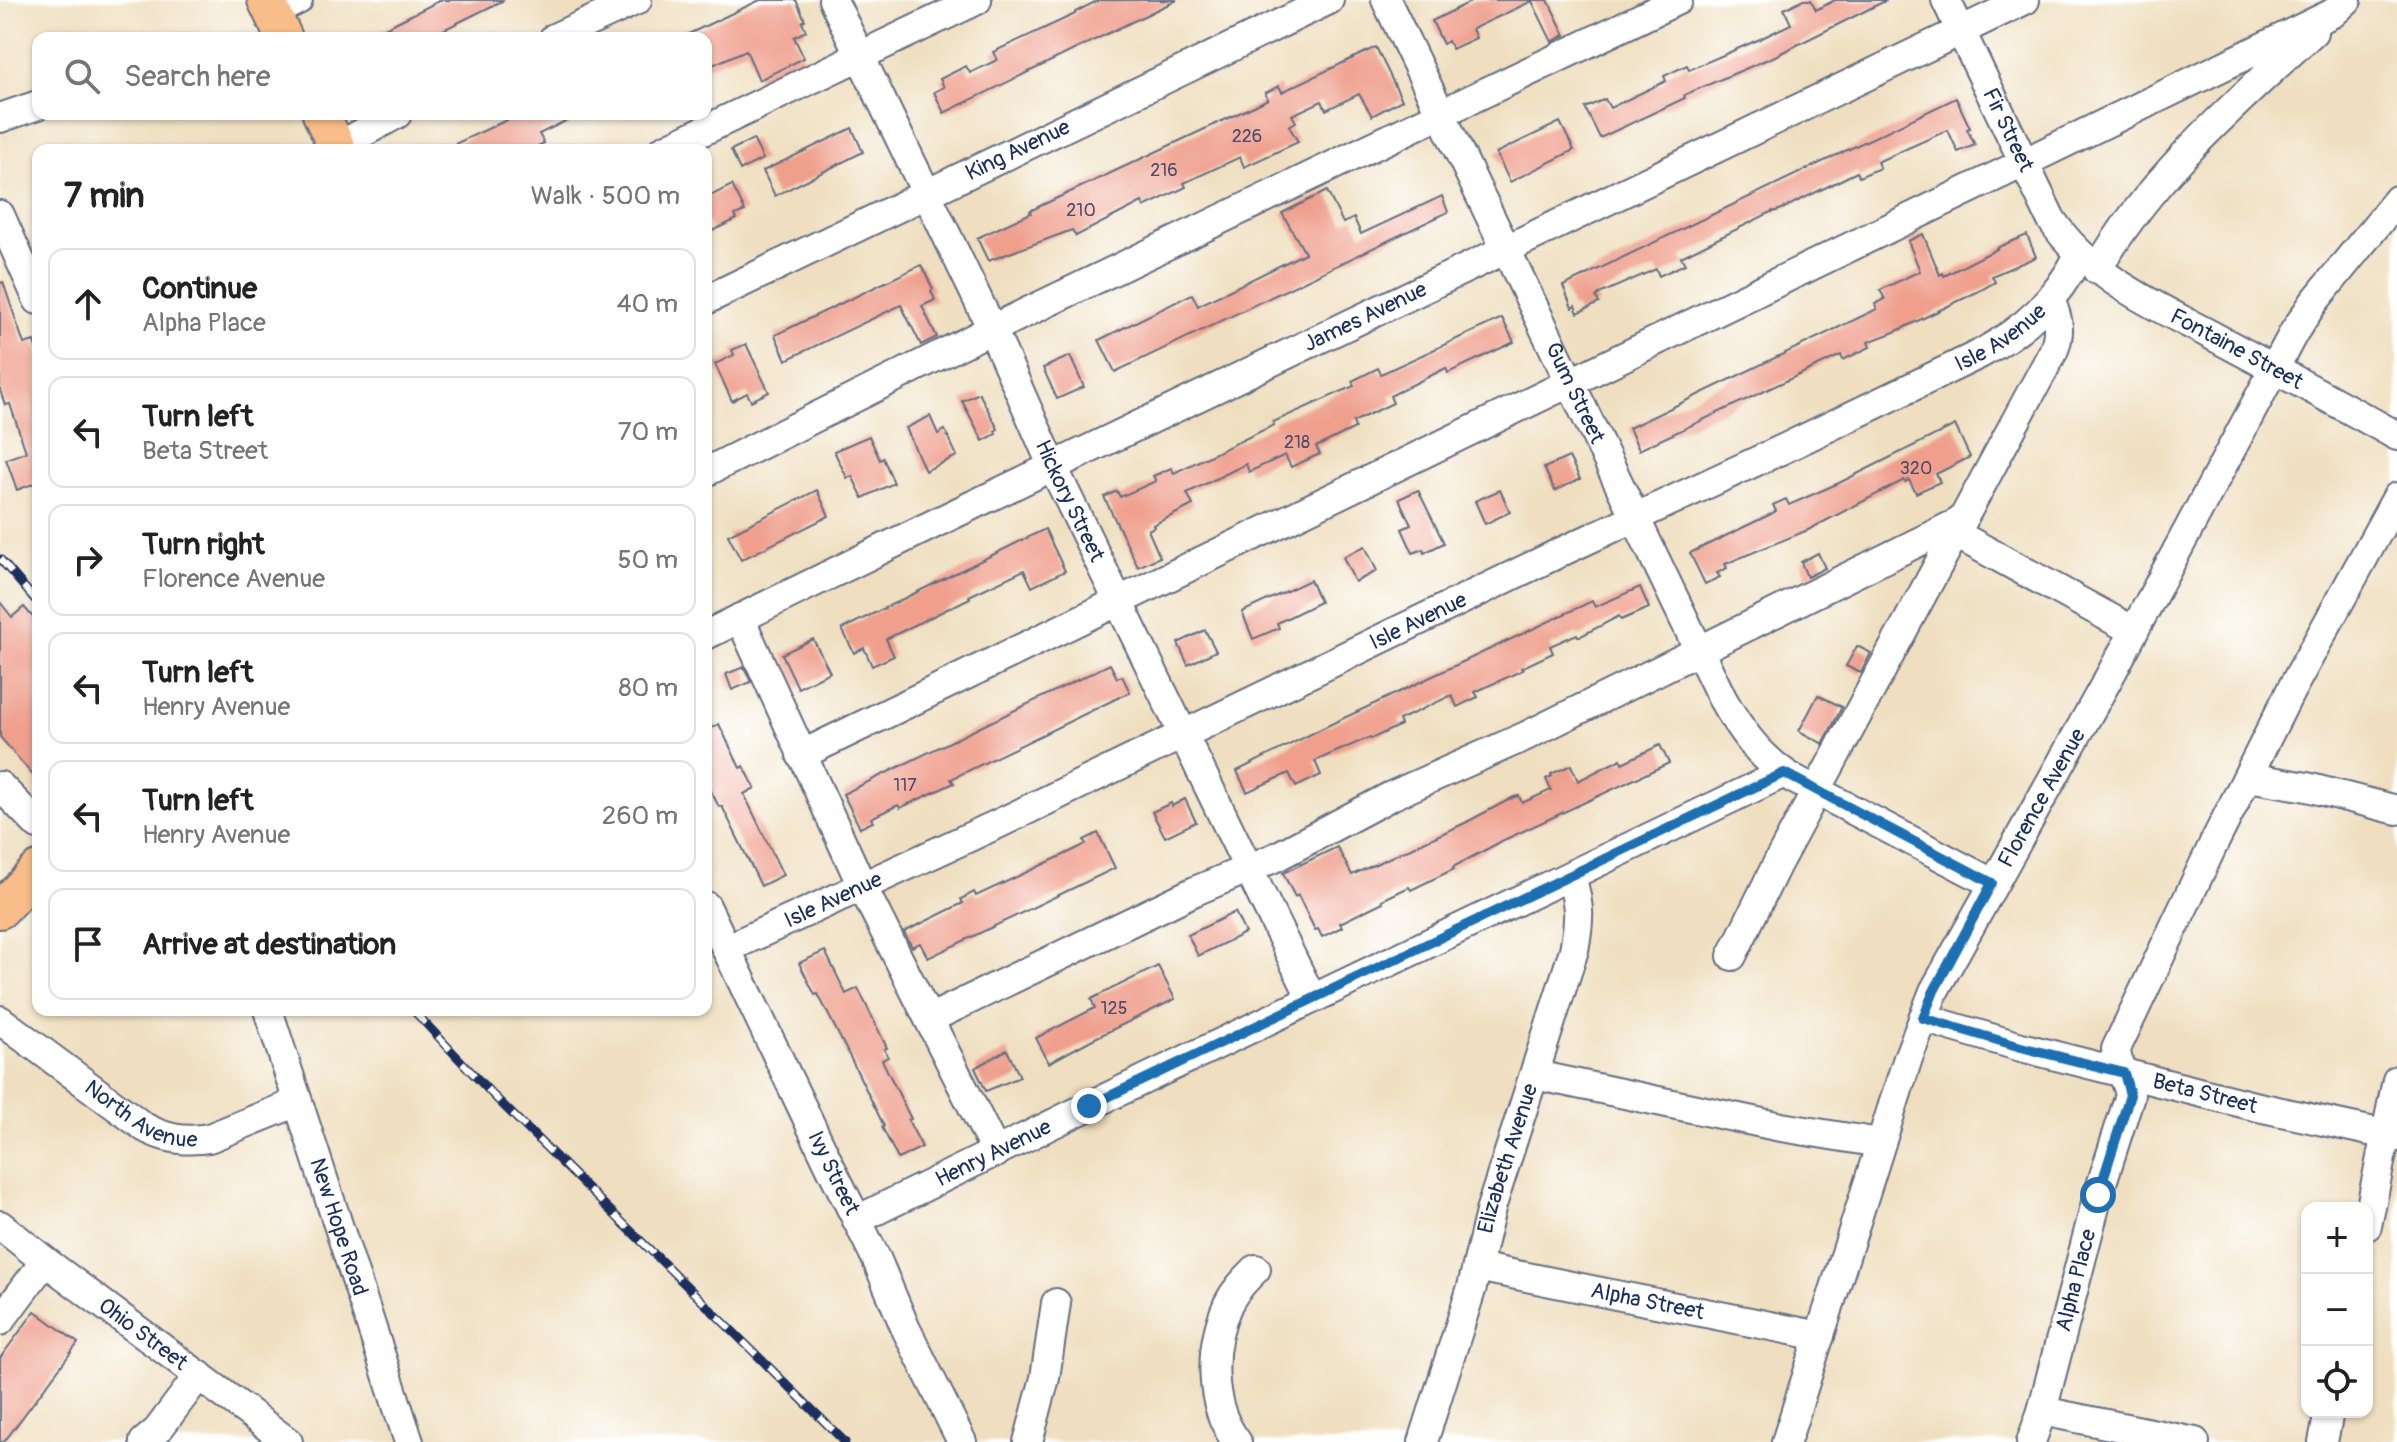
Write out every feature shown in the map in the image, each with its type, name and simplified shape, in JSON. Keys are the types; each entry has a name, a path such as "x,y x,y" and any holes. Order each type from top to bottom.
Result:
{"main road":[{"path":"324,120 336,144"},
{"path":"0,910 32,876"}],"street":[{"path":"567,32 637,0"},
{"name":"Hickory Street","path":"833,0 992,329 1053,467 1312,999"},
{"path":"675,144 977,0"},
{"name":"King Avenue","path":"712,297 1329,0"},
{"name":"Gum Street","path":"1386,0 1722,698 1741,729 1766,759 1784,773"},
{"path":"712,469 992,329 1678,0"},
{"name":"Fir Street","path":"1946,0 2051,219 2065,241 2088,263"},
{"name":"James Avenue","path":"712,632 2025,0"},
{"path":"801,755 2340,7"},
{"name":"Isle Avenue","path":"726,949 1002,822 2009,338 2032,320 2117,234 2175,164 2340,7"},
{"path":"0,118 32,107"},
{"path":"345,144 387,120"},
{"name":"Florence Avenue","path":"1786,1442 1880,1143 1934,991 2134,631 2274,368 2314,302 2397,200"},
{"path":"0,215 32,287"},
{"name":"Fontaine Street","path":"2088,263 2144,299 2397,436"},
{"path":"1732,956 1777,864 2058,340 2059,324 2050,300"},
{"name":"Alpha Place","path":"2031,1442 2042,1411 2098,1195 2130,1095 2116,1049 2291,690 2397,497"},
{"path":"1960,527 2134,631"},
{"path":"929,1019 1195,891 1276,857 1391,796 1526,736 1960,527"},
{"path":"740,618 862,886 996,1153"},
{"path":"1784,773 1992,883"},
{"name":"Henry Avenue","path":"857,1220 1784,773"},
{"path":"2248,777 2307,787 2397,810"},
{"path":"0,786 32,807"},
{"name":"Elizabeth Avenue","path":"1423,1442 1477,1267 1491,1208 1577,934 1579,903 1571,876"},
{"name":"Ivy Street","path":"712,919 962,1442"},
{"name":"New Hope Road","path":"270,1016 409,1442"},
{"name":"Beta Street","path":"1923,1018 2021,1047 2254,1106 2391,1136"},
{"name":"North Avenue","path":"0,1020 144,1127 170,1139 193,1141 209,1138 298,1102"},
{"path":"1535,1075 1781,1127 1880,1143"},
{"path":"2373,1204 2391,1136 2397,1080"},
{"name":"Ohio Street","path":"0,1225 288,1442"},
{"path":"0,1321 45,1261"},
{"name":"Alpha Street","path":"1477,1267 1820,1336"},
{"path":"1237,1442 1226,1428 1218,1406 1215,1377 1217,1346 1229,1302 1256,1269"},
{"path":"1028,1442 1045,1378 1056,1303"},
{"path":"144,1442 157,1431 199,1375"},
{"path":"2042,1411 2195,1442"},
{"path":"2323,1442 2328,1418"}],"building":[{"path":"441,0 504,0 439,32 377,32"},
{"path":"760,0 796,0 805,20 802,22 806,31 794,37 804,58 759,80 746,50 712,65 712,32 693,32"},
{"path":"1099,0 1177,0 944,113 934,92 944,87 940,79 966,66 970,73 997,60 993,52"},
{"path":"1474,0 1548,0 1565,35 1552,42 1532,1 1472,29 1476,38 1452,49 1448,41 1443,44 1432,21"},
{"path":"1802,0 1811,0 1816,10 1835,0 1887,0 1600,138 1585,108 1605,99 1610,108 1666,81 1664,76 1687,65 1689,70 1791,24 1784,9"},
{"path":"1376,47 1402,100 1372,116 1359,94 1326,110 1322,101 1292,115 1296,122 1289,126 1298,142 1244,167 1240,157 1184,183 1186,187 1144,207 1142,202 1076,236 1072,230 988,261 977,238 1268,99 1265,93 1279,86 1282,92"},
{"path":"1956,98 1975,145 1958,152 1948,130 1877,162 1880,168 1859,177 1857,172 1681,257 1685,264 1659,276 1656,269 1599,294 1596,297 1599,303 1578,313 1575,306 1572,308 1563,286"},
{"path":"507,120 568,120 539,134 542,144 455,144"},
{"path":"1560,122 1574,150 1510,182 1496,153"},
{"path":"852,128 863,152 775,196 763,171"},
{"path":"753,139 763,159 740,170 731,150"},
{"path":"732,185 745,211 735,215 737,219 712,231 712,195"},
{"path":"1327,191 1343,223 1354,218 1361,234 1442,196 1448,212 1115,372 1099,340 1192,294 1198,306 1305,253 1282,213"},
{"path":"1923,234 1940,275 1943,273 1944,276 2027,235 2036,257 1992,276 1995,282 1981,290 1868,342 1870,347 1843,360 1841,355 1639,450 1629,428 1877,309 1875,304 1885,299 1880,290 1920,271 1908,241"},
{"path":"921,265 935,300 922,306 937,337 921,345 901,305 786,360 775,335"},
{"path":"3,282 24,344 32,342 32,484 17,490 6,459 26,452 10,404 5,405 0,390 0,283"},
{"path":"1502,318 1514,342 1448,373 1446,368 1390,396 1393,403 1353,422 1355,428 1316,447 1320,454 1291,467 1285,455 1249,472 1246,464 1187,493 1193,505 1148,530 1160,557 1138,567 1104,497 1117,491 1120,497 1156,481 1153,476 1171,468 1174,473 1274,425 1273,422 1354,386 1352,381 1378,368 1381,374"},
{"path":"746,344 769,392 751,401 747,393 732,401 715,364 734,355 732,350"},
{"path":"1070,356 1084,387 1057,399 1043,368"},
{"path":"979,393 998,429 996,434 983,441 962,401"},
{"path":"930,416 938,434 945,430 957,456 925,471 906,428"},
{"path":"1955,425 1970,457 1936,474 1940,482 1916,493 1909,480 1904,480 1808,530 1725,564 1727,568 1717,573 1720,577 1705,584 1690,553 1771,514 1776,511 1773,505 1786,499 1789,505"},
{"path":"869,436 894,483 863,498 852,476 847,478 834,451"},
{"path":"1569,457 1580,479 1555,491 1544,468"},
{"path":"817,490 829,516 741,560 728,535"},
{"path":"1418,490 1444,543 1424,553 1423,549 1413,553 1402,529 1411,525 1399,499"},
{"path":"1500,490 1510,512 1485,524 1475,501"},
{"path":"1045,529 1065,571 1032,587 1024,570 969,596 886,639 894,656 872,666 864,648 854,653 842,629"},
{"path":"1365,546 1377,571 1355,582 1343,557"},
{"path":"1818,553 1825,568 1807,577 1801,562"},
{"path":"1310,580 1320,602 1277,623 1279,628 1253,639 1242,612"},
{"path":"1640,587 1649,608 1621,620 1619,616 1581,636 1577,634 1550,646 1553,653 1475,692 1478,697 1457,707 1452,695 1399,720 1401,725 1315,761 1321,775 1296,787 1289,773 1247,792 1237,771 1592,601 1595,607"},
{"path":"0,602 12,617 24,607 32,616 32,774 0,737"},
{"path":"1205,630 1216,651 1188,665 1178,643"},
{"path":"813,639 830,672 798,688 782,654"},
{"path":"1857,646 1871,653 1861,673 1846,666"},
{"path":"1110,664 1117,678 1122,676 1130,692 951,779 954,783 871,818 873,822 860,828 843,794"},
{"path":"744,667 751,682 732,690 726,674"},
{"path":"1818,695 1842,707 1823,744 1799,731"},
{"path":"719,724 740,768 744,766 755,788 744,794 783,875 761,886 722,806 719,807 712,793 712,728"},
{"path":"1660,745 1669,763 1504,840 1411,890 1409,887 1382,900 1340,923 1342,927 1322,937 1283,873 1337,847 1352,875 1514,797 1519,796 1522,803 1551,790 1546,779 1571,765 1578,781 1621,759 1622,763"},
{"path":"1185,799 1196,822 1165,837 1152,812"},
{"path":"1098,833 1115,868 928,958 920,943 912,947 904,932 963,903 961,899 974,892 976,896 1086,844 1084,840"},
{"path":"1235,912 1245,933 1198,956 1188,935"},
{"path":"825,951 846,994 858,988 887,1048 884,1049 888,1057 882,1060 922,1147 898,1159 853,1063 799,963"},
{"path":"1158,966 1175,999 1049,1063 1036,1038 1095,1008 1091,999"},
{"path":"1007,1050 1020,1077 986,1091 975,1068"},
{"path":"35,1311 78,1343 4,1442 0,1442 0,1358"}],"railway":[{"path":"0,559 32,596"},
{"path":"419,1016 493,1095 845,1442"}],"route":[{"path":"1089,1106 1784,773 1992,883 1934,991 1923,1018 2124,1073 2130,1095 2098,1195"}]}
